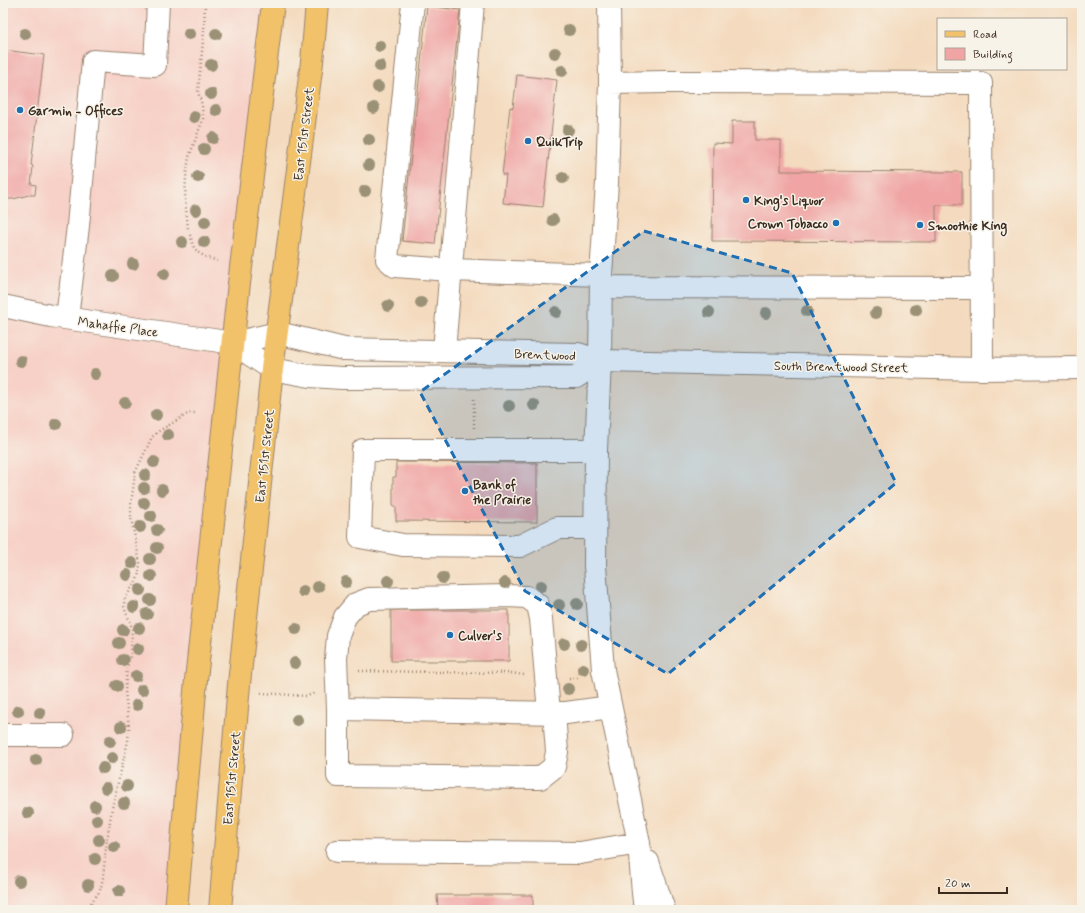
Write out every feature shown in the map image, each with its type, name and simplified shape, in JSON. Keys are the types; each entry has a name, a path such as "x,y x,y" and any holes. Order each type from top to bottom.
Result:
{"main road":[{"path":"176,910 196,680 233,343 273,3"},
{"name":"East 151st Street","path":"220,910 240,684 272,369 278,333 311,70 317,3"}],"street":[{"path":"67,318 78,226 93,61 155,65 158,3"},
{"path":"413,3 387,259 395,266 601,281 982,288"},
{"path":"444,351 473,3"},
{"path":"609,3 610,83 607,184 601,281 594,566 602,670 639,843 645,910"},
{"path":"610,83 981,83 982,369"},
{"name":"Mahaffie Place","path":"3,306 67,318 233,343"},
{"name":"Brentwood","path":"233,343 278,333 344,348 578,354 600,361"},
{"name":"Brentwood","path":"233,343 272,369 310,376 342,378 576,377 600,361"},
{"name":"South Brentwood Street","path":"600,361 982,369 1082,368"},
{"path":"595,528 557,528 520,546 403,545 360,537 363,450 596,450"},
{"path":"507,596 527,597 538,605 541,619 545,678 552,713 557,752 554,767 540,778 338,776 336,658 338,636 345,617 356,604 369,599 507,596"},
{"path":"338,709 566,713 610,707"},
{"path":"3,735 63,735"},
{"path":"337,851 580,852 639,843"},
{"path":"639,843 651,867 664,910"}],"path":[{"path":"205,3 204,32 198,92 202,105 203,119 189,157 185,199 188,228 194,248 208,258 219,261"},
{"path":"474,396 474,430"},
{"path":"87,910 100,891 112,808 128,740 129,728 125,691 127,668 131,653 132,629 124,606 125,598 137,580 140,563 131,505 135,473 152,437 190,412 197,413"},
{"path":"260,692 307,696 327,689 342,679 346,671 511,673 545,678 578,678"}],"highlighted area":[{"path":"644,231 792,273 896,483 668,674 525,591 420,392"}],"shaded area":[{"path":"3,3 273,3 176,910 3,910"}],"building":[{"path":"427,6 460,10 435,244 402,241"},
{"name":"Garmin - Offices","path":"3,50 44,55 31,165 33,166 31,184 36,185 35,195 13,199 3,199"},
{"name":"QuikTrip","path":"517,75 557,80 543,207 503,203 506,175 502,175 510,107 513,108"},
{"path":"732,121 755,121 755,140 781,140 781,171 962,172 962,205 936,205 936,242 712,241 713,143 732,144"},
{"name":"Bank of the Prairie","path":"396,462 537,463 537,522 396,521 396,506 393,506 393,477 396,477"},
{"name":"Culver's","path":"391,610 509,610 509,661 391,661"},
{"path":"437,895 533,895 533,910 438,910"}],"place":[{"name":"Garmin - Offices","path":"20,110"},
{"name":"QuikTrip","path":"528,141"},
{"name":"King's Liquor","path":"746,200"},
{"name":"Crown Tobacco","path":"836,223"},
{"name":"Smoothie King","path":"920,225"},
{"name":"Bank of the Prairie","path":"465,491"},
{"name":"Culver's","path":"450,635"}]}
